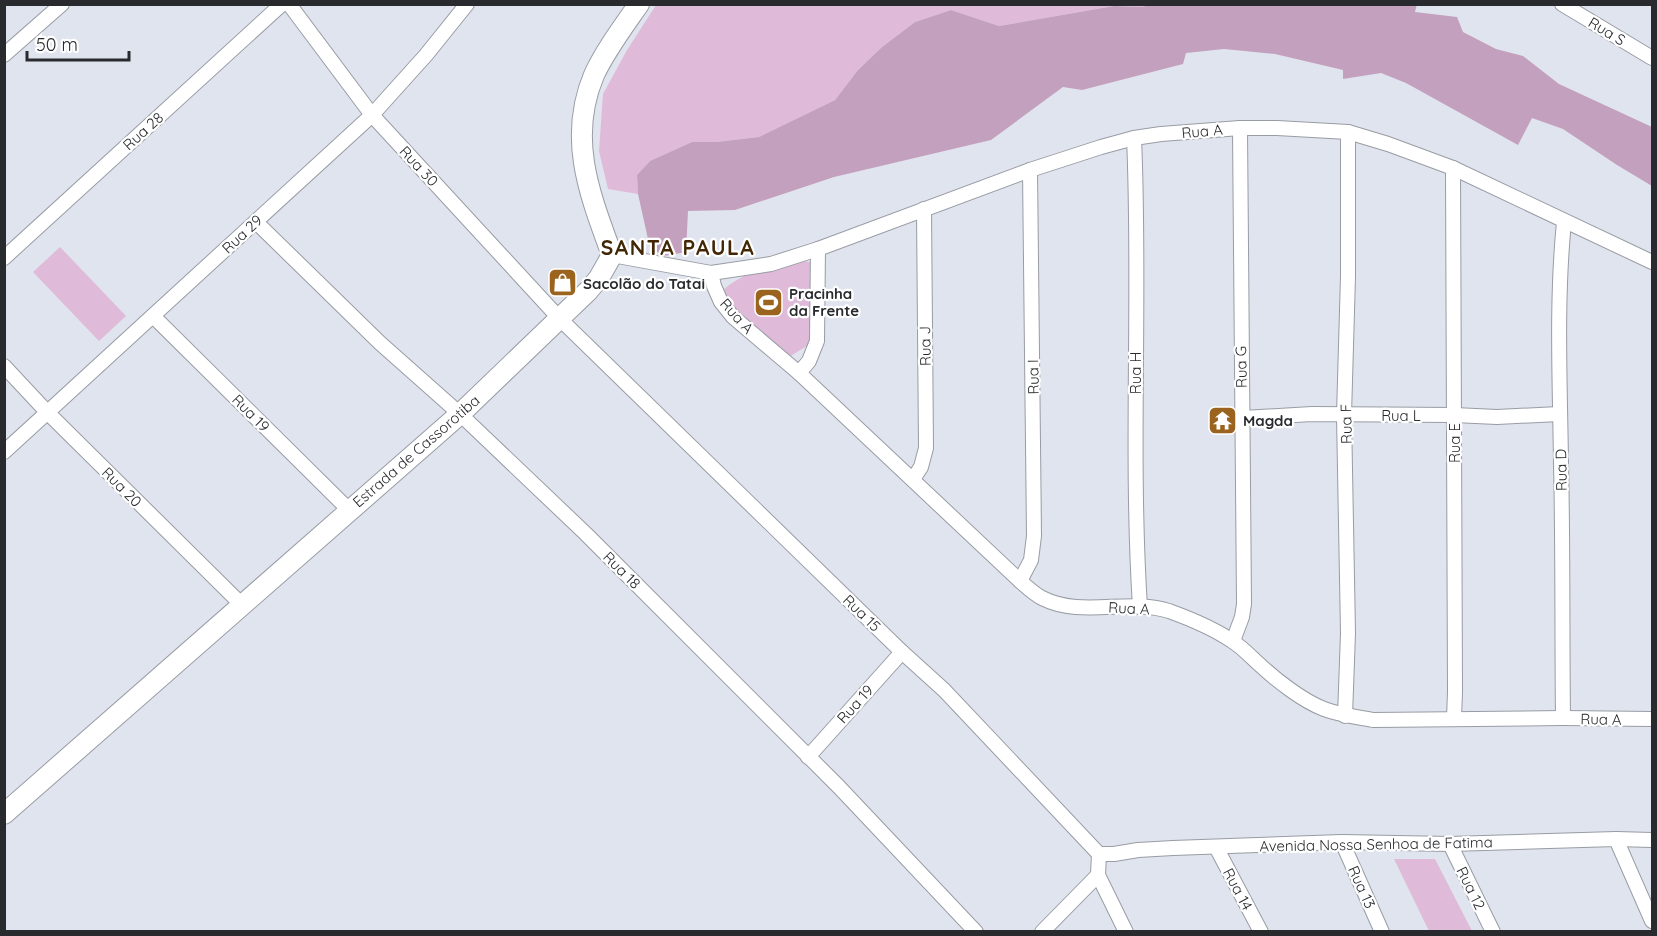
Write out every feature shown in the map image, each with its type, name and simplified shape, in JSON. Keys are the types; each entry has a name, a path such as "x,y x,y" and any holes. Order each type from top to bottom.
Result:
{"main road":[{"path":"612,255 591,196 584,167 581,143 583,110 595,75 639,4"},
{"name":"Estrada de Cassorotiba","path":"4,814 460,414 560,319 599,278 612,255"}],"street":[{"path":"4,55 62,4"},
{"name":"Rua 28","path":"4,258 282,4"},
{"name":"Rua 30","path":"289,4 372,114 560,319"},
{"name":"Rua 29","path":"4,452 372,114 426,55 467,4"},
{"name":"Rua S","path":"1562,4 1653,58"},
{"name":"Rua A","path":"612,255 711,273 771,264 818,249 1030,170 1134,138 1240,128 1277,128 1348,132 1388,144 1453,168 1653,262"},
{"name":"Rua G","path":"1233,641 1244,604 1240,128"},
{"name":"Rua F","path":"1345,716 1348,622 1344,415 1348,276 1348,132"},
{"name":"Rua H","path":"1134,138 1137,196 1135,536 1140,607"},
{"name":"Rua E","path":"1453,168 1454,718"},
{"name":"Rua I","path":"1020,581 1031,560 1034,536 1030,170"},
{"name":"Rua J","path":"913,479 921,467 926,448 924,209"},
{"name":"Rua 18","path":"256,222 380,343 460,414 594,542 808,757 976,932"},
{"name":"Rua D","path":"1563,718 1563,538 1559,414 1560,272 1564,222"},
{"path":"799,373 809,361 817,341 818,249"},
{"name":"Rua A","path":"711,273 721,302 734,317 799,373 1020,581 1042,598 1079,606 1140,607 1166,610 1196,621 1233,641 1262,667 1306,699 1345,716 1373,720 1653,719"},
{"name":"Rua 19","path":"153,316 349,510"},
{"name":"Rua 15","path":"560,319 902,652 944,690 1099,854"},
{"name":"Rua 20","path":"4,366 47,412 242,605"},
{"name":"Rua L","path":"1243,418 1312,414 1497,417 1559,414"},
{"name":"Rua 19","path":"808,757 902,652"},
{"path":"1616,839 1653,921"},
{"name":"Avenida Nossa Senhoa de Fatima","path":"1099,854 1342,842 1450,844 1653,840"},
{"name":"Rua 13","path":"1342,842 1382,932"},
{"name":"Rua 12","path":"1450,844 1493,932"},
{"name":"Rua 14","path":"1216,847 1261,932"},
{"path":"1099,854 1098,875 1126,932"},
{"path":"1042,932 1098,875"}],"shaded area":[{"path":"1154,4 1417,4 1415,12 1457,17 1463,32 1496,49 1523,56 1559,84 1652,127 1652,186 1563,129 1532,118 1518,145 1406,83 1381,73 1343,79 1343,70 1275,54 1224,49 1186,53 1183,64 1082,90 1063,87 991,140 834,177 735,210 688,211 686,252 664,256 650,248 638,194 637,175 650,161 692,142 759,137 835,100 858,70 882,47 915,22 951,10 999,26 1114,6 1142,7"},
{"path":"656,5 1154,5 1114,6 999,26 951,10 915,22 882,47 858,70 835,100 759,137 692,142 650,161 637,175 638,194 608,189 599,151 603,94 627,50"},
{"path":"60,247 126,316 99,341 33,272"},
{"name":"Pracinha da Frente","path":"794,260 810,262 816,270 810,344 789,357 725,304 723,290 748,274"},
{"path":"1394,859 1435,859 1472,931 1429,931"}],"place":[{"name":"Sacolão do Tatai","path":"562,283"},
{"name":"Pracinha da Frente","path":"768,302"},
{"name":"Magda","path":"1222,420"}],"district":[{"name":"SANTA PAULA","path":"678,247"}]}
